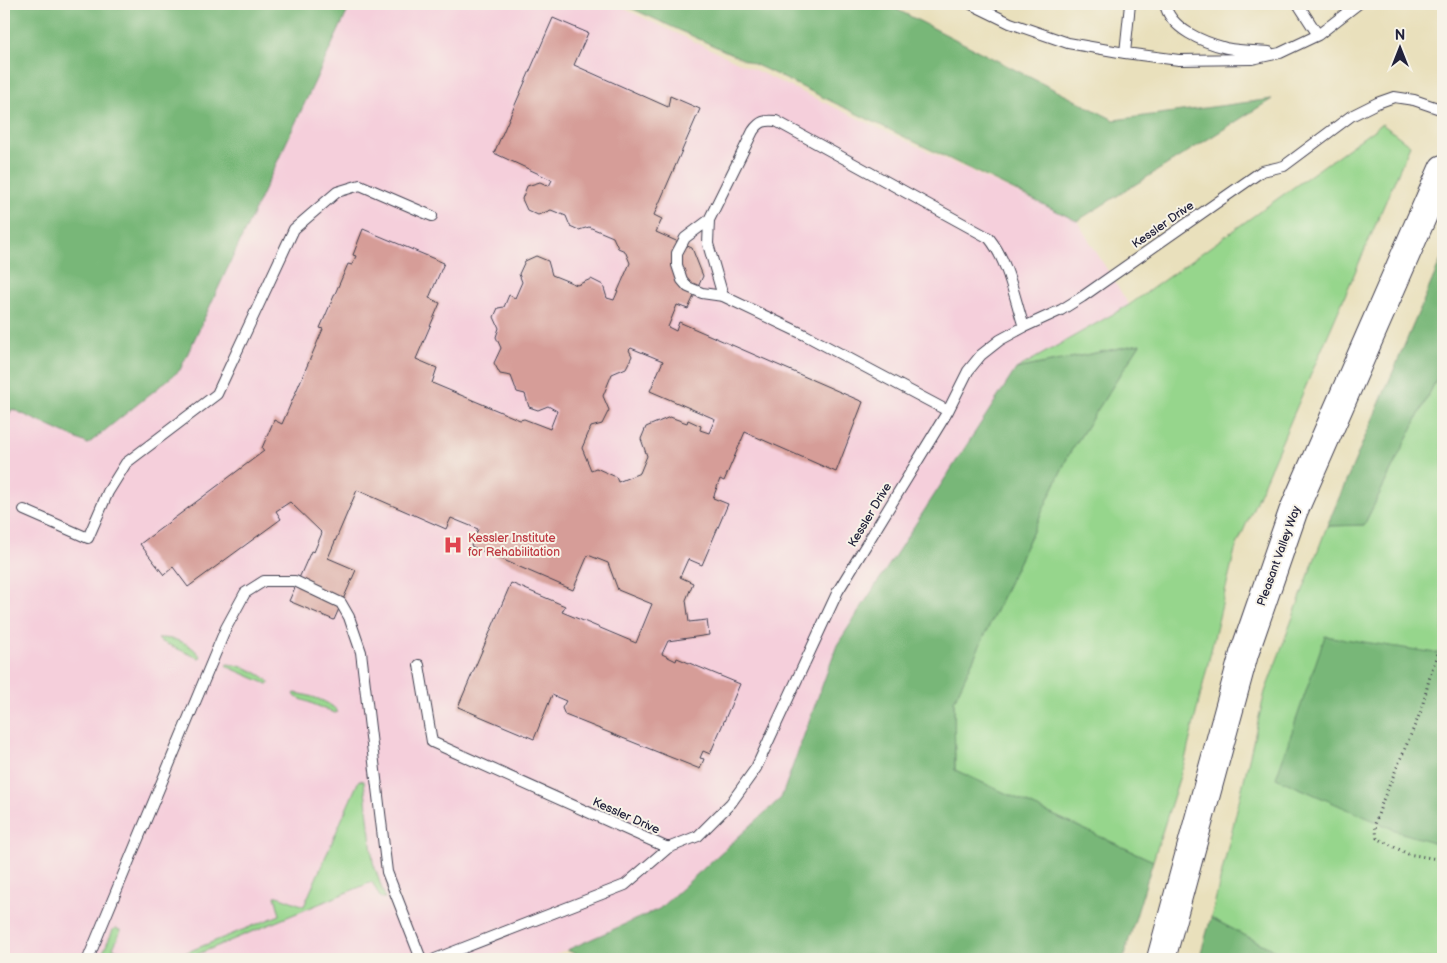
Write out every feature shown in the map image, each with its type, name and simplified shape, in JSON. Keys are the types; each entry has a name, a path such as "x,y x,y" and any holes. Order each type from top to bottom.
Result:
{"main road":[{"name":"Pleasant Valley Way","path":"1161,959 1244,654 1293,512 1443,169"}],"lane":[{"path":"971,4 1010,23 1068,43 1179,60 1252,59 1280,53 1318,35 1358,4"},
{"path":"1125,53 1130,4"},
{"path":"1165,4 1167,14 1189,35 1227,48 1280,53"},
{"path":"1298,4 1318,35"},
{"name":"Kessler Drive","path":"419,665 432,742 668,848 698,836 731,803 756,768 838,591 948,411 968,371 981,355 1000,340 1061,310 1082,297 1262,171 1284,166 1351,116 1377,103 1394,98 1414,100 1443,110"},
{"path":"948,411 805,335 723,296 702,293 688,287 682,280 677,265 677,253 685,238 708,220 753,130 758,124 767,120 776,121 989,238 998,250 1006,268 1024,327"},
{"path":"24,510 88,538 108,492 126,463 217,394 294,230 337,192 360,185 432,216"},
{"path":"708,220 708,244 723,296"},
{"path":"88,959 226,628 245,593 264,581 295,581 340,603 349,617 361,652 387,872 421,959"},
{"path":"435,959 625,884 668,848"}],"path":[{"path":"1443,640 1431,672 1421,711 1383,800 1375,824 1377,838 1408,854 1443,860"}],"shaded area":[{"name":"Kessler Institute for Rehabilitation","path":"351,4 614,4 1077,221 1129,305 1016,369 837,645 781,798 659,909 546,959 4,959 4,423 11,409 88,444 180,370"}],"green space":[{"path":"4,4 351,4 180,370 88,444 12,409 4,423"},
{"path":"622,4 886,4 1114,120 1272,99 1077,221 767,70"},
{"path":"1382,124 1410,145 1235,550 1185,760 1153,861 955,770 954,701 1069,454 1140,344 1016,369 1129,305"},
{"path":"1443,255 1443,366 1364,525 1327,526"},
{"path":"1140,344 1069,454 954,701 955,770 1153,861 1123,959 586,959 567,950 659,909 781,798 837,645 1016,369"},
{"path":"1443,366 1443,959 1291,959 1211,918 1265,692 1327,526 1364,525"},
{"path":"1325,636 1443,654 1443,845 1402,833 1276,778"},
{"path":"159,638 183,642 193,648 201,657 198,658 160,641"},
{"path":"227,664 250,670 270,683 267,684 228,667"},
{"path":"295,693 325,702 338,712 335,713 296,697"},
{"path":"359,780 364,781 373,862 385,898 380,897 372,882 186,959 170,959 280,915 275,896 304,906"},
{"path":"1211,918 1291,959 1199,959"},
{"path":"115,928 120,930 120,933 113,948 138,959 126,959 112,952 109,959 100,959"}],"building":[{"path":"553,18 588,33 574,65 668,107 670,96 700,109 654,215 662,219 656,232 692,248 703,276 688,309 677,305 668,327 676,331 679,322 863,402 836,472 745,432 724,481 720,479 713,498 728,504 702,565 688,559 680,577 693,583 686,600 689,622 707,620 709,635 668,641 662,654 676,661 677,658 740,684 710,754 703,751 700,758 704,759 700,769 565,715 562,708 566,701 552,695 534,739 458,707 511,583 565,606 562,612 636,643 652,604 618,590 608,563 588,555 573,590 471,546 478,529 451,518 446,529 357,490 328,558 356,570 334,620 289,601 311,551 314,552 322,533 290,502 276,511 281,519 188,587 173,567 164,575 140,544 264,451 262,448 274,420 282,424 323,329 320,328 348,264 352,265 356,256 353,255 363,229 444,263 429,298 440,303 416,359 437,368 432,383 520,420 524,419 550,429 557,411 548,406 538,410 529,407 525,394 517,392 511,376 500,374 494,363 501,348 496,337 499,328 494,317 498,308 504,307 509,295 515,298 522,282 519,274 525,261 536,256 548,261 552,275 577,285 591,279 603,285 607,298 614,300 630,263 625,251 618,248 613,237 589,227 579,230 570,226 566,216 551,210 538,215 527,210 522,199 527,186 540,182 549,186 552,180 494,153","holes":["631,348 663,361 650,391 715,419 709,433 700,430 701,426 688,420 687,423 670,417 646,427 641,439 647,456 640,473 618,482 616,477 596,468 591,470 582,448 591,427 602,424 609,410 603,396 612,374 626,368 632,356 629,350"]}],"place":[{"name":"Kessler Institute for Rehabilitation","path":"453,545"}]}
